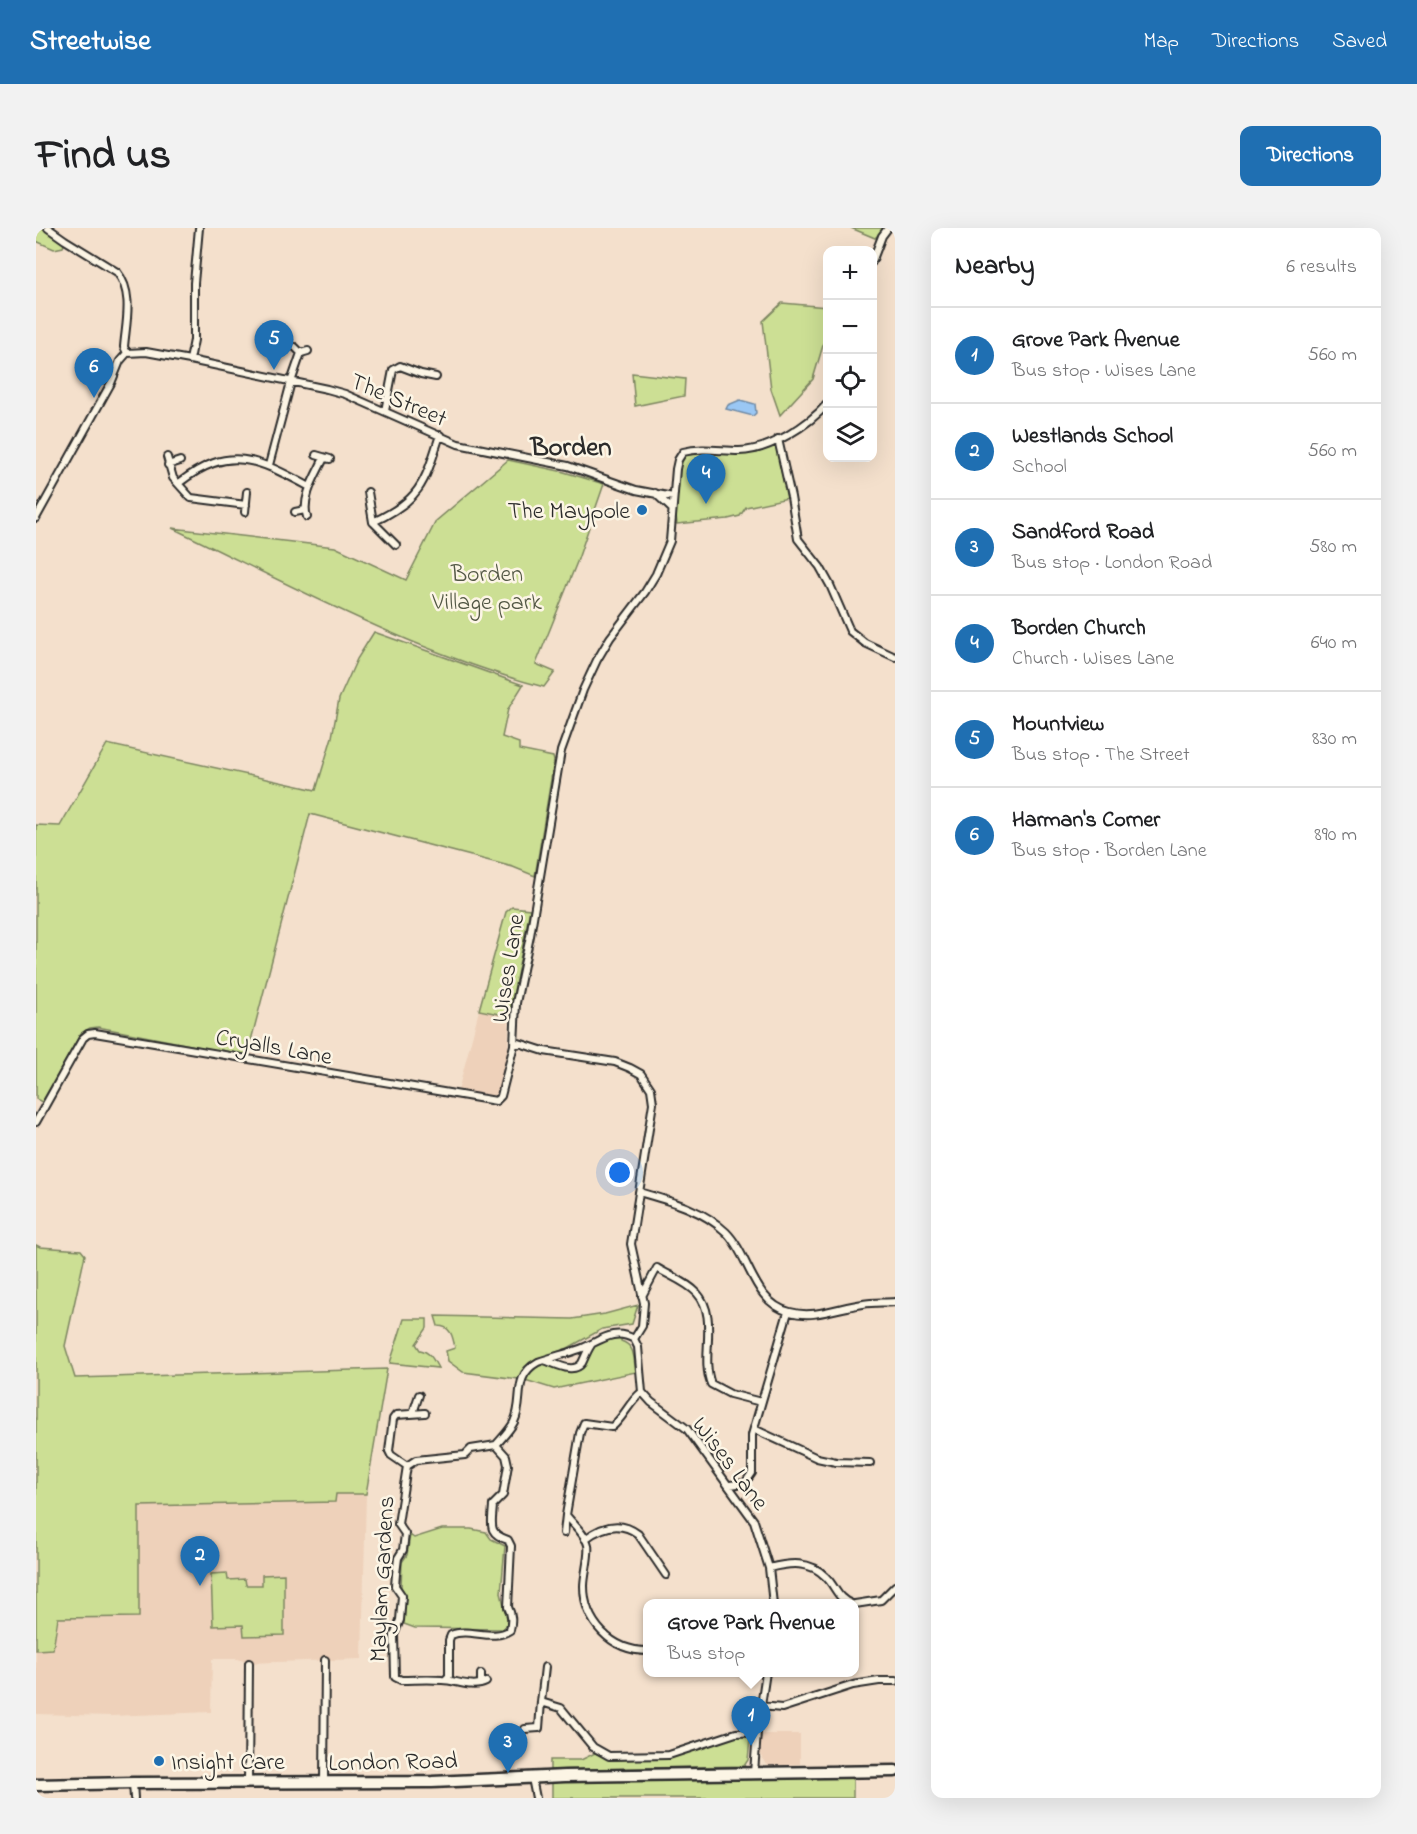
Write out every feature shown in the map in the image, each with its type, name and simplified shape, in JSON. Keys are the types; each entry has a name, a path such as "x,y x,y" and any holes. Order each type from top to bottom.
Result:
{"main road":[{"name":"London Road","path":"36,1785 324,1784 895,1771"}],"street":[{"path":"36,518 111,383 120,361 127,353 124,347 128,296 122,278 117,272 48,228"},
{"path":"190,360 194,340 194,283 199,228"},
{"path":"877,250 882,236 888,228"},
{"path":"269,465 291,382 304,352 295,347"},
{"name":"The Street","path":"127,353 146,352 190,360 345,394 458,444 568,466 636,490 673,497"},
{"path":"385,411 393,370 400,366 436,377"},
{"path":"823,408 800,427 778,439 798,539 820,567 850,631 865,643 895,657"},
{"path":"373,522 404,506 417,492 426,478 440,435"},
{"name":"Wises Lane","path":"772,1599 769,1568 754,1521 687,1429 651,1402 642,1392 640,1384 638,1347 634,1339 642,1326 644,1303 630,1244 653,1103 651,1089 641,1074 615,1062 562,1055 519,1043 514,1045 516,1003 530,936 561,751 583,690 597,660 610,638 645,592 656,574 670,541 678,460 683,452 692,450 741,451 759,448 778,439"},
{"path":"307,517 305,510 310,487 327,458 316,455"},
{"path":"167,457 173,478 191,498 245,508 247,492"},
{"path":"179,483 195,470 211,463 242,459 269,465 310,487"},
{"path":"168,465 180,461"},
{"path":"368,492 373,522 396,544"},
{"path":"655,493 672,509"},
{"path":"295,512 305,510"},
{"name":"Cryalls Lane","path":"36,1122 83,1038 95,1033 496,1101 501,1096 514,1045"},
{"path":"639,1192 694,1210 724,1230 742,1253 762,1293 771,1302 788,1312 813,1313 863,1304 895,1302"},
{"path":"642,1296 657,1268 698,1294 705,1306 707,1317 708,1372 711,1384 730,1394 761,1402"},
{"path":"730,1485 746,1483 752,1473 754,1429 788,1312"},
{"path":"481,1674 484,1683 460,1684 445,1680 449,1676 451,1635 459,1632 501,1635 510,1630 512,1624 512,1614 508,1607 511,1546 508,1540 496,1536 492,1530 493,1505 503,1495 508,1465 506,1456 496,1445 515,1419 523,1375 532,1365 560,1356 605,1336 629,1336 634,1339"},
{"path":"543,1360 568,1368 577,1367 593,1342"},
{"path":"564,1533 580,1432 585,1424 612,1427 629,1403 642,1392"},
{"path":"413,1413 419,1395"},
{"path":"407,1466 391,1455 389,1444 393,1419 396,1415 425,1413"},
{"path":"754,1429 817,1458 836,1462 870,1463"},
{"name":"Maylam Gardens","path":"445,1680 401,1680 394,1675 394,1635 400,1620 402,1596 395,1586 397,1562 403,1550 405,1534 398,1524 407,1466 416,1460 465,1455 471,1449 496,1445"},
{"path":"566,1515 588,1545 584,1596 590,1618 600,1632 620,1646 643,1651"},
{"path":"585,1539 599,1528 632,1529 638,1534 666,1575"},
{"path":"769,1568 798,1563 816,1569 826,1577 843,1599"},
{"path":"859,1603 880,1600 895,1586"},
{"path":"324,1784 325,1660"},
{"path":"248,1783 249,1663"},
{"path":"525,1729 539,1728 545,1667"},
{"path":"754,1774 757,1732 765,1677"},
{"path":"760,1707 782,1708 853,1685 895,1681"},
{"path":"542,1702 561,1708 593,1747 609,1756 675,1754 736,1733 757,1732"},
{"path":"532,1778 536,1798"},
{"path":"133,1783 134,1798"}],"shaded area":[{"path":"479,1010 509,1016 508,1049 500,1091 494,1096 458,1091"},
{"path":"387,1369 366,1494 362,1659 249,1663 238,1659 212,1659 211,1712 111,1716 36,1714 36,1513"},
{"path":"763,1734 800,1734 800,1764 770,1766 765,1763 759,1751"}],"green space":[{"path":"36,228 43,228 65,242 63,247 54,249 36,241"},
{"path":"851,228 885,228 875,238"},
{"path":"782,303 823,307 823,345 813,379 780,415 771,389 763,321"},
{"path":"632,373 685,379 684,396 635,406"},
{"name":"Borden","path":"774,446 779,450 781,471 788,498 746,507 740,516 728,519 677,524 676,480 684,456 694,453 757,453"},
{"name":"Borden Village park","path":"508,460 564,472 604,484 577,562 536,664 555,672 544,687 496,673 401,637 172,528 335,547 406,580 436,521"},
{"path":"374,632 523,685 508,709 502,737 519,743 519,750 553,757 554,761 535,876 513,867 310,814 247,1056 98,1027 90,1028 81,1033 42,1102 36,1099 36,825 60,826 107,744 316,790 332,737 339,699 357,659"},
{"path":"512,907 530,909 509,1016 479,1010 506,912"},
{"path":"36,1245 81,1250 85,1255 65,1346 75,1378 387,1369 366,1494 336,1494 335,1502 139,1506 139,1617 58,1618 53,1649 36,1650"},
{"path":"638,1305 632,1324 602,1329 568,1348 539,1358 524,1368 518,1379 463,1372 448,1361 446,1351 455,1348 451,1333 446,1328 438,1326 435,1316 572,1319 605,1314"},
{"path":"404,1319 427,1319 427,1328 416,1344 420,1350 431,1356 438,1368 390,1363"},
{"path":"611,1337 621,1338 621,1341 632,1349 636,1372 554,1389 525,1380 528,1372 540,1362 572,1370 582,1367 592,1346"},
{"path":"442,1529 471,1529 486,1532 491,1539 505,1546 501,1593 507,1624 502,1629 415,1628 404,1624 406,1595 401,1587 402,1562 407,1555 410,1535 414,1538"},
{"path":"227,1573 228,1580 245,1579 246,1585 262,1585 262,1575 284,1574 284,1635 244,1636 243,1625 213,1626 211,1574"},
{"path":"738,1735 746,1735 750,1739 748,1760 744,1766 550,1770 550,1760 581,1760 595,1753 614,1760 664,1758 694,1751"},
{"path":"853,1775 853,1798 552,1798 552,1781"}],"water":[{"path":"740,400 755,404 756,413 753,416 726,409 728,405"}],"place":[{"name":"Mountview","path":"274,370"},
{"name":"Harman's Corner","path":"94,398"},
{"name":"Borden Church","path":"706,504"},
{"name":"The Maypole","path":"642,510"},
{"name":"Westlands School","path":"200,1586"},
{"name":"Grove Park Avenue","path":"751,1746"},
{"name":"Insight Care","path":"159,1761"},
{"name":"Sandford Road","path":"508,1773"}],"district":[{"name":"Borden","path":"571,446"}]}
